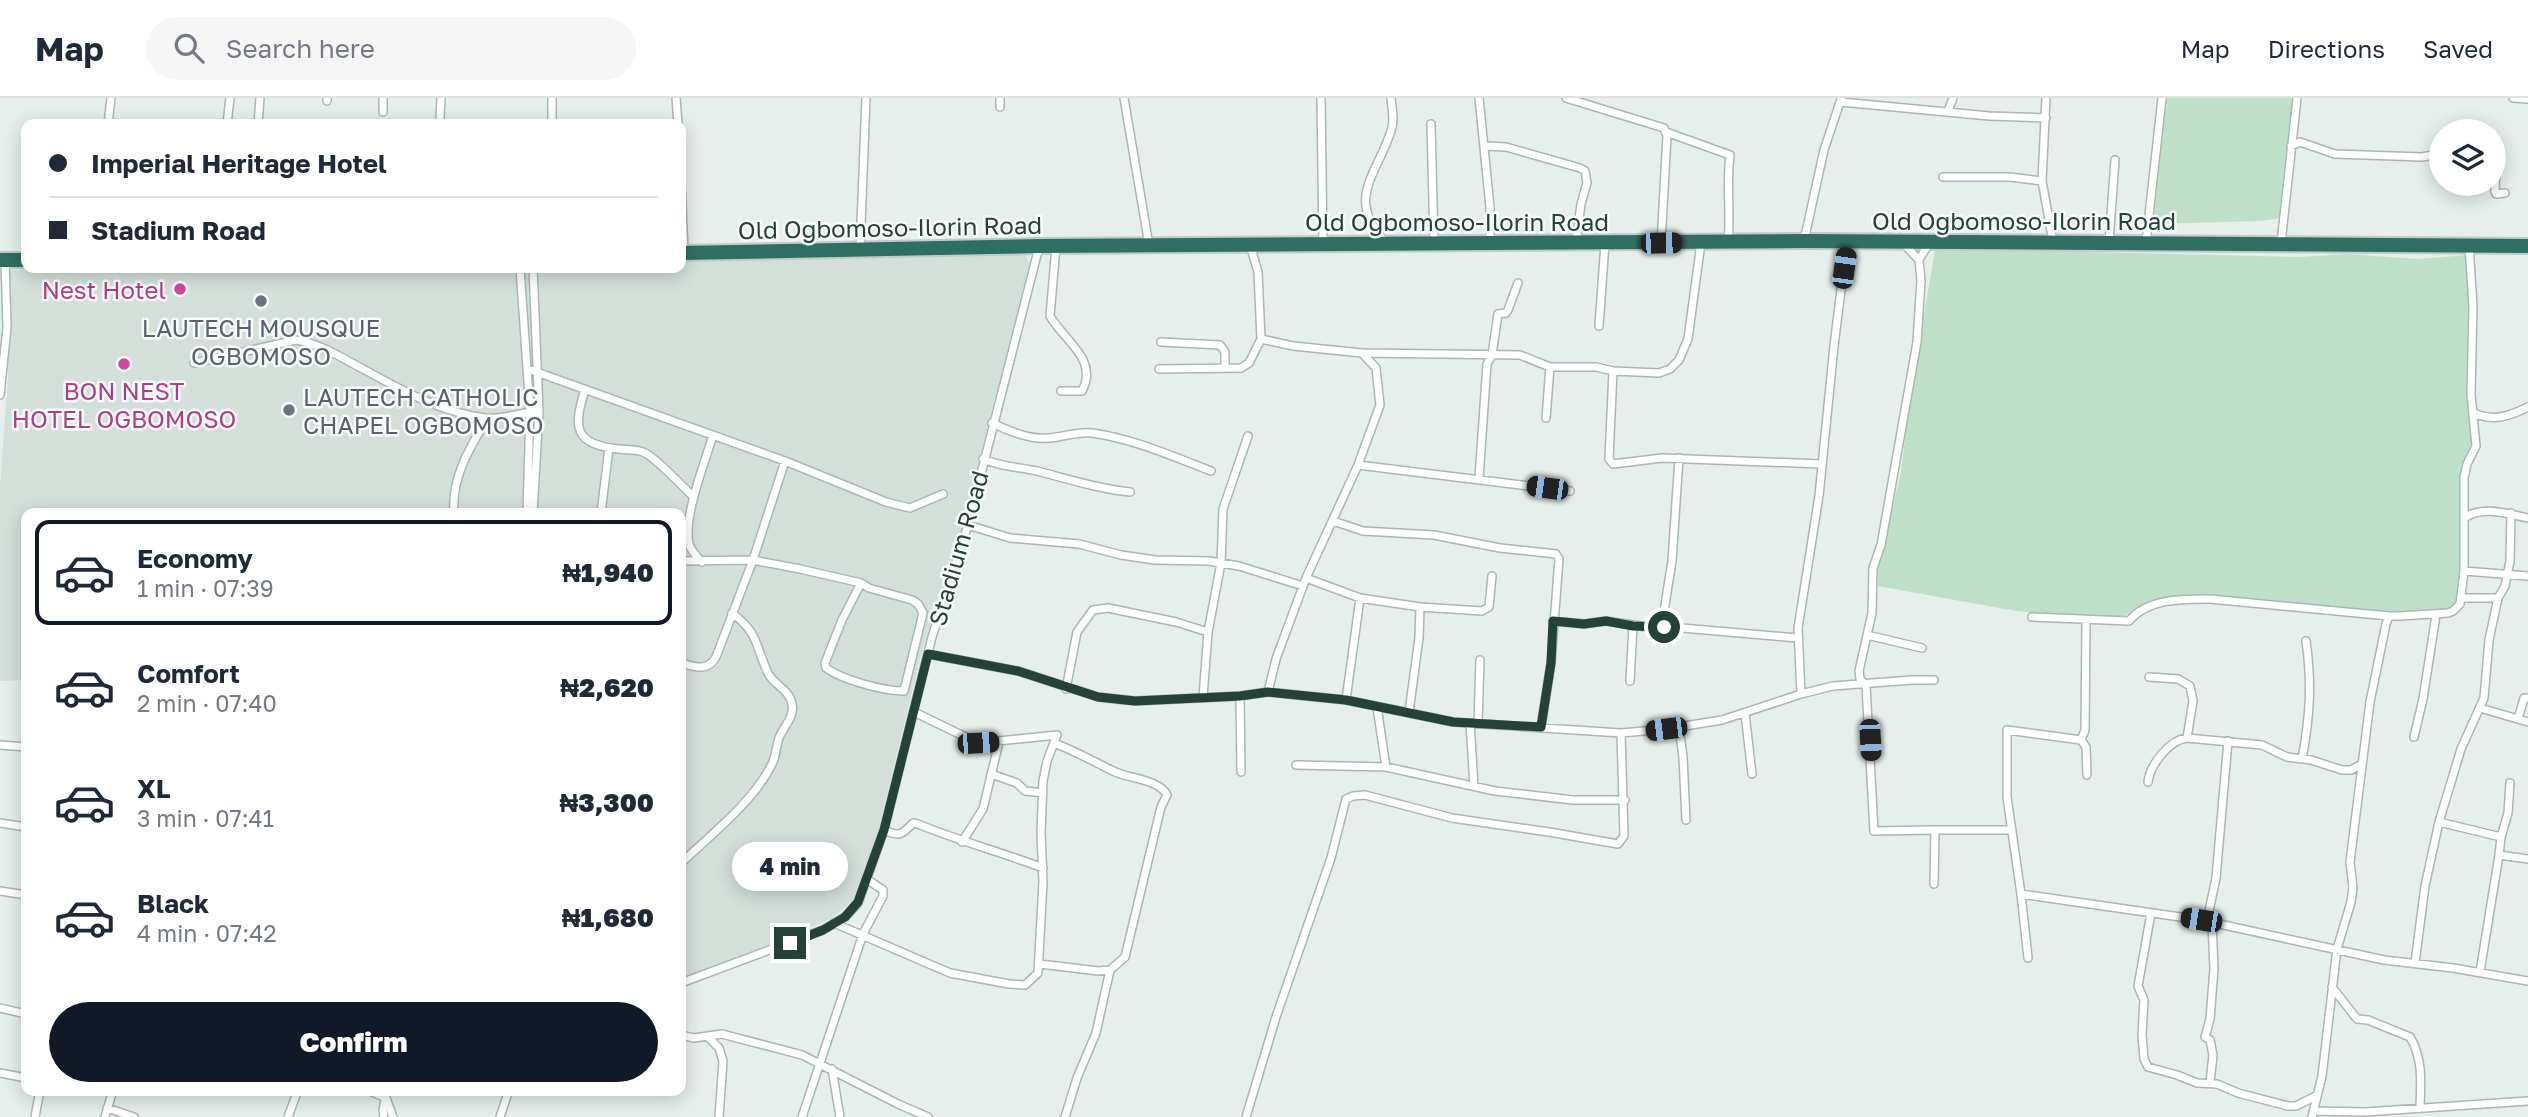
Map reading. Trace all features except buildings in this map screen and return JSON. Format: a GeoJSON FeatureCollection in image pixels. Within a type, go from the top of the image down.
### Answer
{"type":"FeatureCollection","features":[{"type":"Feature","properties":{"kind":"highway","name":"Old Ogbomoso-Ilorin Road"},"geometry":{"type":"LineString","coordinates":[[686,253],[1039,246],[1804,241],[2528,247]]}},
{"type":"Feature","properties":{"kind":"highway"},"geometry":{"type":"LineString","coordinates":[[3,260],[21,260]]}},
{"type":"Feature","properties":{"kind":"street"},"geometry":{"type":"LineString","coordinates":[[109,119],[111,98]]}},
{"type":"Feature","properties":{"kind":"street"},"geometry":{"type":"LineString","coordinates":[[228,119],[230,98]]}},
{"type":"Feature","properties":{"kind":"street"},"geometry":{"type":"LineString","coordinates":[[258,119],[260,98]]}},
{"type":"Feature","properties":{"kind":"street"},"geometry":{"type":"LineString","coordinates":[[383,98],[383,112]]}},
{"type":"Feature","properties":{"kind":"street"},"geometry":{"type":"LineString","coordinates":[[440,98],[440,117]]}},
{"type":"Feature","properties":{"kind":"street"},"geometry":{"type":"LineString","coordinates":[[552,98],[552,119]]}},
{"type":"Feature","properties":{"kind":"street"},"geometry":{"type":"LineString","coordinates":[[677,98],[678,119]]}},
{"type":"Feature","properties":{"kind":"street"},"geometry":{"type":"LineString","coordinates":[[860,250],[866,98]]}},
{"type":"Feature","properties":{"kind":"street"},"geometry":{"type":"LineString","coordinates":[[1000,98],[1000,107]]}},
{"type":"Feature","properties":{"kind":"street"},"geometry":{"type":"LineString","coordinates":[[1124,98],[1149,245]]}},
{"type":"Feature","properties":{"kind":"street"},"geometry":{"type":"LineString","coordinates":[[1321,98],[1323,244]]}},
{"type":"Feature","properties":{"kind":"street"},"geometry":{"type":"LineString","coordinates":[[1386,244],[1370,223],[1366,201],[1373,172],[1391,132],[1391,98]]}},
{"type":"Feature","properties":{"kind":"street"},"geometry":{"type":"LineString","coordinates":[[1479,98],[1490,206],[1490,243]]}},
{"type":"Feature","properties":{"kind":"street"},"geometry":{"type":"LineString","coordinates":[[1566,98],[1656,124],[1666,132],[1730,155],[1727,188],[1730,219],[1728,242]]}},
{"type":"Feature","properties":{"kind":"street"},"geometry":{"type":"LineString","coordinates":[[1898,107],[1900,98]]}},
{"type":"Feature","properties":{"kind":"street"},"geometry":{"type":"LineString","coordinates":[[1948,111],[1953,98]]}},
{"type":"Feature","properties":{"kind":"street"},"geometry":{"type":"LineString","coordinates":[[2046,98],[2042,181],[2053,242]]}},
{"type":"Feature","properties":{"kind":"street"},"geometry":{"type":"LineString","coordinates":[[2146,243],[2162,98]]}},
{"type":"Feature","properties":{"kind":"street"},"geometry":{"type":"LineString","coordinates":[[2281,243],[2297,98]]}},
{"type":"Feature","properties":{"kind":"street"},"geometry":{"type":"LineString","coordinates":[[2512,98],[2528,99]]}},
{"type":"Feature","properties":{"kind":"street"},"geometry":{"type":"LineString","coordinates":[[1804,241],[1824,150],[1841,100],[1989,116],[2046,118]]}},
{"type":"Feature","properties":{"kind":"street"},"geometry":{"type":"LineString","coordinates":[[1431,124],[1434,244]]}},
{"type":"Feature","properties":{"kind":"street"},"geometry":{"type":"LineString","coordinates":[[1661,243],[1666,187],[1666,132]]}},
{"type":"Feature","properties":{"kind":"street"},"geometry":{"type":"LineString","coordinates":[[2291,146],[2300,142],[2330,153],[2354,156],[2429,156]]}},
{"type":"Feature","properties":{"kind":"street"},"geometry":{"type":"LineString","coordinates":[[1485,146],[1506,147],[1580,167],[1585,171],[1587,183],[1581,204],[1576,243]]}},
{"type":"Feature","properties":{"kind":"street"},"geometry":{"type":"LineString","coordinates":[[2109,242],[2115,160]]}},
{"type":"Feature","properties":{"kind":"street"},"geometry":{"type":"LineString","coordinates":[[1943,177],[2009,177],[2042,181]]}},
{"type":"Feature","properties":{"kind":"street"},"geometry":{"type":"LineString","coordinates":[[1801,694],[1797,638],[1822,464],[1847,242]]}},
{"type":"Feature","properties":{"kind":"street"},"geometry":{"type":"LineString","coordinates":[[1902,242],[1919,260]]}},
{"type":"Feature","properties":{"kind":"street"},"geometry":{"type":"LineString","coordinates":[[1929,242],[1919,260],[1921,280],[1917,342],[1881,545],[1873,568],[1872,613],[1859,671],[1860,679],[1866,685],[1874,831],[2012,830]]}},
{"type":"Feature","properties":{"kind":"street"},"geometry":{"type":"LineString","coordinates":[[1599,326],[1605,243]]}},
{"type":"Feature","properties":{"kind":"street"},"geometry":{"type":"LineString","coordinates":[[1261,339],[1293,346],[1362,353],[1520,355],[1550,367],[1659,373],[1670,369],[1679,360],[1688,339],[1701,243]]}},
{"type":"Feature","properties":{"kind":"street"},"geometry":{"type":"LineString","coordinates":[[1159,369],[1246,366],[1261,339],[1258,266],[1250,244]]}},
{"type":"Feature","properties":{"kind":"street"},"geometry":{"type":"LineString","coordinates":[[2032,617],[2129,621],[2148,607],[2183,599],[2389,616],[2436,615],[2454,611],[2462,598],[2464,478],[2467,464],[2476,446],[2471,394],[2473,306],[2469,245]]}},
{"type":"Feature","properties":{"kind":"street","name":"Stadium Road"},"geometry":{"type":"LineString","coordinates":[[686,982],[790,943],[834,923],[845,917],[858,902],[884,830],[928,654],[968,525],[1039,246]]}},
{"type":"Feature","properties":{"kind":"street"},"geometry":{"type":"LineString","coordinates":[[1056,247],[1050,316],[1078,350],[1087,371],[1082,391],[1060,391]]}},
{"type":"Feature","properties":{"kind":"street"},"geometry":{"type":"LineString","coordinates":[[0,396],[7,327],[3,260]]}},
{"type":"Feature","properties":{"kind":"street"},"geometry":{"type":"LineString","coordinates":[[520,273],[530,411],[527,508]]}},
{"type":"Feature","properties":{"kind":"street"},"geometry":{"type":"LineString","coordinates":[[533,273],[539,411],[534,508]]}},
{"type":"Feature","properties":{"kind":"street"},"geometry":{"type":"LineString","coordinates":[[1479,478],[1487,364],[1492,355],[1498,314],[1508,310],[1518,283]]}},
{"type":"Feature","properties":{"kind":"street"},"geometry":{"type":"LineString","coordinates":[[194,363],[296,340],[311,342],[401,390],[436,404],[487,419],[539,411]]}},
{"type":"Feature","properties":{"kind":"street"},"geometry":{"type":"LineString","coordinates":[[1161,342],[1220,345],[1225,352],[1225,368]]}},
{"type":"Feature","properties":{"kind":"street"},"geometry":{"type":"LineString","coordinates":[[1268,692],[1276,659],[1305,582],[1358,465],[1380,405],[1376,368],[1362,353]]}},
{"type":"Feature","properties":{"kind":"street"},"geometry":{"type":"LineString","coordinates":[[1478,355],[1487,364]]}},
{"type":"Feature","properties":{"kind":"street"},"geometry":{"type":"LineString","coordinates":[[1546,418],[1550,367]]}},
{"type":"Feature","properties":{"kind":"street"},"geometry":{"type":"LineString","coordinates":[[528,369],[785,461],[886,502],[910,508],[943,494]]}},
{"type":"Feature","properties":{"kind":"street"},"geometry":{"type":"LineString","coordinates":[[1613,371],[1610,462],[1621,465],[1648,458],[1679,458],[1822,464]]}},
{"type":"Feature","properties":{"kind":"street"},"geometry":{"type":"LineString","coordinates":[[585,389],[577,416],[578,426],[587,440],[609,448],[643,452],[694,497]]}},
{"type":"Feature","properties":{"kind":"street"},"geometry":{"type":"LineString","coordinates":[[2474,413],[2485,418],[2500,417],[2528,407]]}},
{"type":"Feature","properties":{"kind":"street"},"geometry":{"type":"LineString","coordinates":[[454,508],[456,479],[487,419]]}},
{"type":"Feature","properties":{"kind":"street"},"geometry":{"type":"LineString","coordinates":[[992,423],[1014,433],[1048,439],[1085,433],[1096,434],[1148,446],[1211,471]]}},
{"type":"Feature","properties":{"kind":"street"},"geometry":{"type":"LineString","coordinates":[[703,562],[695,555],[690,544],[689,529],[694,497],[713,435]]}},
{"type":"Feature","properties":{"kind":"street"},"geometry":{"type":"LineString","coordinates":[[1203,697],[1208,632],[1221,563],[1223,509],[1248,436]]}},
{"type":"Feature","properties":{"kind":"street"},"geometry":{"type":"LineString","coordinates":[[602,508],[609,448]]}},
{"type":"Feature","properties":{"kind":"street"},"geometry":{"type":"LineString","coordinates":[[1659,626],[1663,620],[1672,561],[1679,458]]}},
{"type":"Feature","properties":{"kind":"street"},"geometry":{"type":"LineString","coordinates":[[983,459],[999,466],[1030,470],[1130,492]]}},
{"type":"Feature","properties":{"kind":"street"},"geometry":{"type":"LineString","coordinates":[[686,664],[702,668],[713,663],[753,560],[785,461]]}},
{"type":"Feature","properties":{"kind":"street"},"geometry":{"type":"LineString","coordinates":[[1358,465],[1570,491]]}},
{"type":"Feature","properties":{"kind":"street"},"geometry":{"type":"LineString","coordinates":[[2464,518],[2470,513],[2511,513],[2528,518]]}},
{"type":"Feature","properties":{"kind":"street"},"geometry":{"type":"LineString","coordinates":[[2415,963],[2425,886],[2439,822],[2461,749],[2480,708],[2486,687],[2489,640],[2510,561],[2511,513]]}},
{"type":"Feature","properties":{"kind":"street"},"geometry":{"type":"LineString","coordinates":[[1333,521],[1363,531],[1434,535],[1500,548],[1556,554],[1559,559],[1551,663],[1541,727]]}},
{"type":"Feature","properties":{"kind":"street"},"geometry":{"type":"LineString","coordinates":[[968,525],[1010,538],[1079,544],[1121,555],[1239,566],[1360,598],[1420,607],[1482,611],[1487,609],[1491,601],[1492,576]]}},
{"type":"Feature","properties":{"kind":"street"},"geometry":{"type":"LineString","coordinates":[[686,561],[753,560],[861,583],[912,600],[923,613],[904,691],[870,685],[832,673],[826,668],[825,663],[842,620],[861,583]]}},
{"type":"Feature","properties":{"kind":"street"},"geometry":{"type":"LineString","coordinates":[[2464,571],[2528,576]]}},
{"type":"Feature","properties":{"kind":"street"},"geometry":{"type":"LineString","coordinates":[[1346,700],[1360,598]]}},
{"type":"Feature","properties":{"kind":"street"},"geometry":{"type":"LineString","coordinates":[[2462,598],[2498,598]]}},
{"type":"Feature","properties":{"kind":"street"},"geometry":{"type":"LineString","coordinates":[[1409,712],[1420,607]]}},
{"type":"Feature","properties":{"kind":"street"},"geometry":{"type":"LineString","coordinates":[[1066,689],[1077,632],[1093,610],[1108,608],[1176,622],[1208,632]]}},
{"type":"Feature","properties":{"kind":"street"},"geometry":{"type":"LineString","coordinates":[[686,858],[729,818],[771,768],[779,737],[793,713],[787,692],[768,676],[753,632],[732,613]]}},
{"type":"Feature","properties":{"kind":"street"},"geometry":{"type":"LineString","coordinates":[[2414,737],[2423,699],[2436,615]]}},
{"type":"Feature","properties":{"kind":"street"},"geometry":{"type":"LineString","coordinates":[[2389,616],[2370,702],[2350,862],[2353,888],[2351,902],[2337,948],[2322,1076],[2312,1114],[2528,1101]]}},
{"type":"Feature","properties":{"kind":"street"},"geometry":{"type":"LineString","coordinates":[[2081,740],[2085,730],[2086,620]]}},
{"type":"Feature","properties":{"kind":"street"},"geometry":{"type":"LineString","coordinates":[[1553,621],[1584,624],[1606,621],[1633,626],[1797,638]]}},
{"type":"Feature","properties":{"kind":"street"},"geometry":{"type":"LineString","coordinates":[[1630,681],[1633,626]]}},
{"type":"Feature","properties":{"kind":"street"},"geometry":{"type":"LineString","coordinates":[[1867,635],[1922,648]]}},
{"type":"Feature","properties":{"kind":"street"},"geometry":{"type":"LineString","coordinates":[[2302,759],[2310,710],[2310,667],[2306,640]]}},
{"type":"Feature","properties":{"kind":"street"},"geometry":{"type":"LineString","coordinates":[[928,654],[1018,671],[1066,689],[1098,697],[1135,701],[1240,696],[1268,692],[1346,700],[1474,723],[1621,733],[1679,727],[1745,713],[1833,686],[1934,680]]}},
{"type":"Feature","properties":{"kind":"street"},"geometry":{"type":"LineString","coordinates":[[1474,786],[1474,723],[1480,660]]}},
{"type":"Feature","properties":{"kind":"street"},"geometry":{"type":"LineString","coordinates":[[2149,677],[2178,679],[2190,686],[2193,701],[2187,738]]}},
{"type":"Feature","properties":{"kind":"street"},"geometry":{"type":"LineString","coordinates":[[1240,696],[1241,772]]}},
{"type":"Feature","properties":{"kind":"street"},"geometry":{"type":"LineString","coordinates":[[2518,719],[2521,704],[2528,698]]}},
{"type":"Feature","properties":{"kind":"street"},"geometry":{"type":"LineString","coordinates":[[1377,707],[1387,767]]}},
{"type":"Feature","properties":{"kind":"street"},"geometry":{"type":"LineString","coordinates":[[2480,708],[2528,722]]}},
{"type":"Feature","properties":{"kind":"street"},"geometry":{"type":"LineString","coordinates":[[834,923],[950,973],[1009,984],[1029,983],[1038,973],[1043,793],[1045,771],[1057,735],[1021,737],[999,742],[974,742],[915,712]]}},
{"type":"Feature","properties":{"kind":"street"},"geometry":{"type":"LineString","coordinates":[[1745,713],[1752,774]]}},
{"type":"Feature","properties":{"kind":"street"},"geometry":{"type":"LineString","coordinates":[[1679,727],[1684,757],[1686,820]]}},
{"type":"Feature","properties":{"kind":"street"},"geometry":{"type":"LineString","coordinates":[[2028,958],[2007,797],[2007,730],[2081,740],[2086,747],[2087,775]]}},
{"type":"Feature","properties":{"kind":"street"},"geometry":{"type":"LineString","coordinates":[[1246,1117],[1276,1017],[1331,858],[1346,799],[1365,795],[1452,818],[1618,845],[1624,836],[1625,800],[1621,733]]}},
{"type":"Feature","properties":{"kind":"street"},"geometry":{"type":"LineString","coordinates":[[2148,782],[2150,769],[2156,761],[2176,741],[2187,738],[2262,745],[2287,757],[2342,770],[2356,768],[2362,764]]}},
{"type":"Feature","properties":{"kind":"street"},"geometry":{"type":"LineString","coordinates":[[2210,1083],[2213,1055],[2210,1040],[2205,1037],[2210,1019],[2214,969],[2209,911],[2216,878],[2228,741]]}},
{"type":"Feature","properties":{"kind":"street"},"geometry":{"type":"LineString","coordinates":[[962,842],[983,809],[999,742]]}},
{"type":"Feature","properties":{"kind":"street"},"geometry":{"type":"LineString","coordinates":[[1054,743],[1094,759],[1121,774],[1161,788],[1167,793],[1161,807],[1129,945],[1125,957],[1111,970],[1096,1033],[1077,1078],[1065,1117]]}},
{"type":"Feature","properties":{"kind":"street"},"geometry":{"type":"LineString","coordinates":[[0,745],[21,747]]}},
{"type":"Feature","properties":{"kind":"street"},"geometry":{"type":"LineString","coordinates":[[1296,765],[1387,767],[1474,786],[1573,800],[1625,800]]}},
{"type":"Feature","properties":{"kind":"street"},"geometry":{"type":"LineString","coordinates":[[991,774],[1017,783],[1025,791],[1043,793]]}},
{"type":"Feature","properties":{"kind":"street"},"geometry":{"type":"LineString","coordinates":[[2480,972],[2501,836],[2508,813],[2510,782]]}},
{"type":"Feature","properties":{"kind":"street"},"geometry":{"type":"LineString","coordinates":[[2439,822],[2501,836]]}},
{"type":"Feature","properties":{"kind":"street"},"geometry":{"type":"LineString","coordinates":[[0,823],[21,826]]}},
{"type":"Feature","properties":{"kind":"street"},"geometry":{"type":"LineString","coordinates":[[884,830],[897,836],[902,835],[913,823],[1043,868]]}},
{"type":"Feature","properties":{"kind":"street"},"geometry":{"type":"LineString","coordinates":[[1934,884],[1935,830]]}},
{"type":"Feature","properties":{"kind":"street"},"geometry":{"type":"LineString","coordinates":[[2499,855],[2528,859]]}},
{"type":"Feature","properties":{"kind":"street"},"geometry":{"type":"LineString","coordinates":[[802,1117],[863,934],[883,894],[883,890],[868,880]]}},
{"type":"Feature","properties":{"kind":"street"},"geometry":{"type":"LineString","coordinates":[[0,891],[21,894]]}},
{"type":"Feature","properties":{"kind":"street"},"geometry":{"type":"LineString","coordinates":[[2021,894],[2212,923],[2384,960],[2528,981]]}},
{"type":"Feature","properties":{"kind":"street"},"geometry":{"type":"LineString","coordinates":[[2151,913],[2137,986],[2144,1004],[2141,1035],[2148,1067],[2177,1074],[2197,1083],[2210,1083],[2288,1106],[2306,1103],[2316,1096]]}},
{"type":"Feature","properties":{"kind":"street"},"geometry":{"type":"LineString","coordinates":[[1040,964],[1111,970]]}},
{"type":"Feature","properties":{"kind":"street"},"geometry":{"type":"LineString","coordinates":[[2332,987],[2357,1019],[2368,1020],[2410,1037],[2420,1067],[2420,1107]]}},
{"type":"Feature","properties":{"kind":"street"},"geometry":{"type":"LineString","coordinates":[[0,1008],[21,1013]]}},
{"type":"Feature","properties":{"kind":"street"},"geometry":{"type":"LineString","coordinates":[[686,1035],[708,1037],[722,1034],[782,1048],[820,1063],[928,1117]]}},
{"type":"Feature","properties":{"kind":"street"},"geometry":{"type":"LineString","coordinates":[[708,1037],[719,1048],[723,1061],[719,1117]]}},
{"type":"Feature","properties":{"kind":"street"},"geometry":{"type":"LineString","coordinates":[[832,1069],[840,1117]]}},
{"type":"Feature","properties":{"kind":"street"},"geometry":{"type":"LineString","coordinates":[[0,1073],[21,1077]]}},
{"type":"Feature","properties":{"kind":"street"},"geometry":{"type":"LineString","coordinates":[[35,1117],[39,1096]]}},
{"type":"Feature","properties":{"kind":"street"},"geometry":{"type":"LineString","coordinates":[[111,1096],[106,1113],[134,1117]]}},
{"type":"Feature","properties":{"kind":"street"},"geometry":{"type":"LineString","coordinates":[[288,1117],[296,1096]]}},
{"type":"Feature","properties":{"kind":"street"},"geometry":{"type":"LineString","coordinates":[[384,1117],[386,1096]]}},
{"type":"Feature","properties":{"kind":"street"},"geometry":{"type":"LineString","coordinates":[[388,1096],[393,1117]]}},
{"type":"Feature","properties":{"kind":"street"},"geometry":{"type":"LineString","coordinates":[[500,1117],[507,1096]]}},
{"type":"Feature","properties":{"kind":"shaded area"},"geometry":{"type":"Polygon","coordinates":[[[1024,254],[1030,263],[957,547],[923,647],[866,880],[853,901],[832,918],[709,971],[686,978],[686,508],[21,508],[21,680],[0,681],[0,486],[8,380],[10,270],[21,270],[21,273],[686,273],[686,259],[1024,254]]]}},
{"type":"Feature","properties":{"kind":"green space"},"geometry":{"type":"Polygon","coordinates":[[[2166,98],[2294,98],[2283,178],[2281,218],[2154,224],[2163,106],[2166,98]]]}},
{"type":"Feature","properties":{"kind":"green space"},"geometry":{"type":"Polygon","coordinates":[[[2005,250],[2301,257],[2346,254],[2418,259],[2467,255],[2471,442],[2462,475],[2462,568],[2458,599],[2451,607],[2438,612],[2401,612],[2195,595],[2143,604],[2119,619],[2016,611],[1878,586],[1877,572],[1901,472],[1912,381],[1935,251],[2005,250]]]}},
{"type":"Feature","properties":{"kind":"place","name":"Nest Hotel"},"geometry":{"type":"Point","coordinates":[180,289]}},
{"type":"Feature","properties":{"kind":"place","name":"LAUTECH MOUSQUE OGBOMOSO"},"geometry":{"type":"Point","coordinates":[261,301]}},
{"type":"Feature","properties":{"kind":"place","name":"BON NEST HOTEL OGBOMOSO"},"geometry":{"type":"Point","coordinates":[124,364]}},
{"type":"Feature","properties":{"kind":"place","name":"LAUTECH CATHOLIC CHAPEL OGBOMOSO"},"geometry":{"type":"Point","coordinates":[289,410]}},
{"type":"Feature","properties":{"kind":"route"},"geometry":{"type":"LineString","coordinates":[[790,943],[823,930],[845,917],[858,902],[884,830],[928,654],[1018,671],[1066,689],[1098,697],[1135,701],[1240,696],[1268,692],[1346,700],[1453,722],[1541,727],[1551,663],[1553,621],[1584,624],[1606,621],[1633,626],[1664,627]]}}]}
